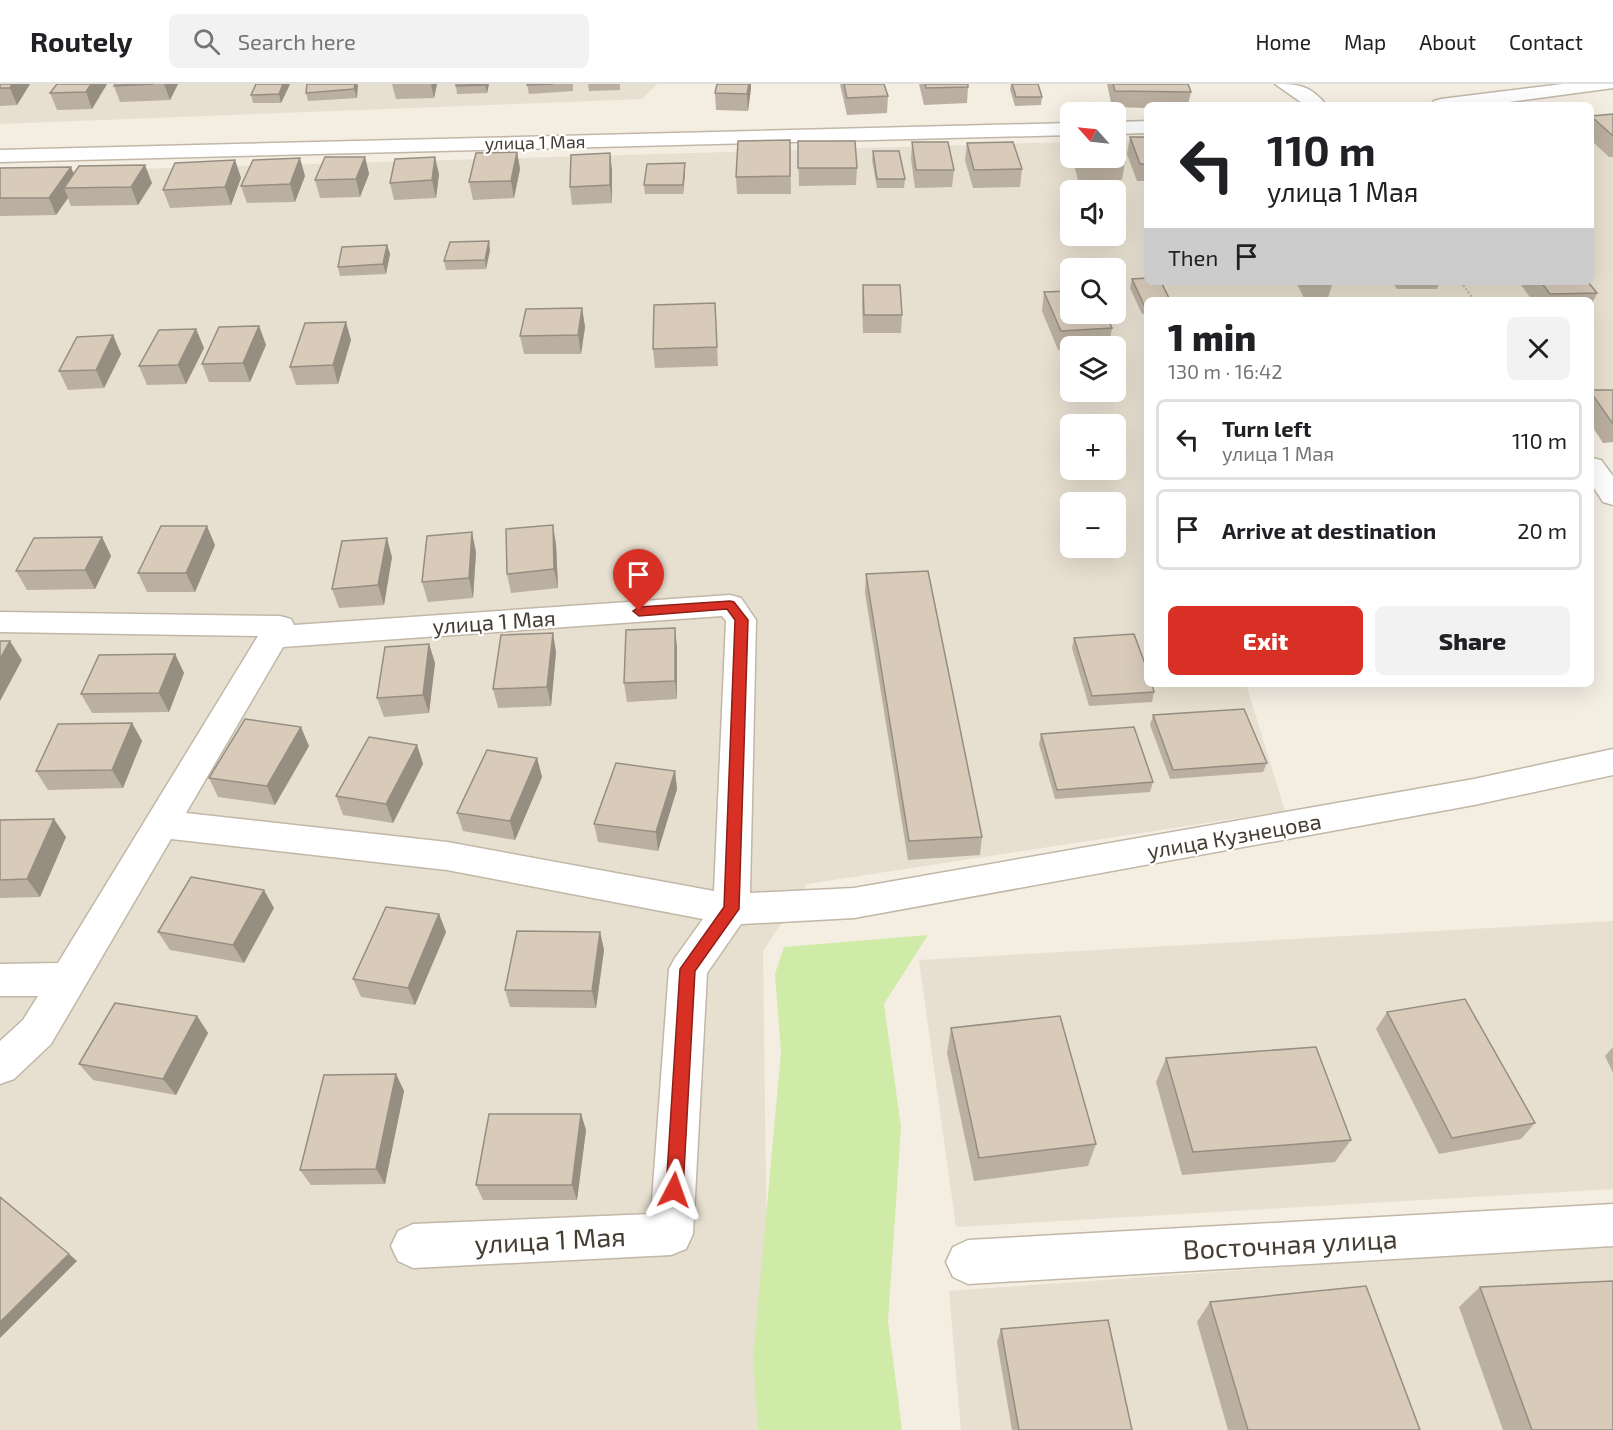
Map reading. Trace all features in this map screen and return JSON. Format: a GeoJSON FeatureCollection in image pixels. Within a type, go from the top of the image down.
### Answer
{"type":"FeatureCollection","features":[{"type":"Feature","properties":{"kind":"street"},"geometry":{"type":"LineString","coordinates":[[1284,84],[1301,92],[1313,102]]}},
{"type":"Feature","properties":{"kind":"street"},"geometry":{"type":"LineString","coordinates":[[1466,102],[1607,84]]}},
{"type":"Feature","properties":{"kind":"street"},"geometry":{"type":"LineString","coordinates":[[1126,128],[1144,127]]}},
{"type":"Feature","properties":{"kind":"street","name":"улица 1 Мая"},"geometry":{"type":"LineString","coordinates":[[0,156],[1060,129]]}},
{"type":"Feature","properties":{"kind":"street"},"geometry":{"type":"LineString","coordinates":[[1594,469],[1613,496]]}},
{"type":"Feature","properties":{"kind":"street","name":"улица 1 Мая"},"geometry":{"type":"LineString","coordinates":[[273,637],[730,605],[741,620],[731,909],[688,969],[672,1234],[413,1246]]}},
{"type":"Feature","properties":{"kind":"street"},"geometry":{"type":"LineString","coordinates":[[0,622],[280,626],[37,1032],[0,1066]]}},
{"type":"Feature","properties":{"kind":"street","name":"улица Кузнецова"},"geometry":{"type":"LineString","coordinates":[[731,909],[854,903],[1474,792],[1613,762]]}},
{"type":"Feature","properties":{"kind":"street"},"geometry":{"type":"LineString","coordinates":[[161,824],[447,856],[731,909]]}},
{"type":"Feature","properties":{"kind":"street"},"geometry":{"type":"LineString","coordinates":[[0,980],[68,979]]}},
{"type":"Feature","properties":{"kind":"street","name":"Восточная улица"},"geometry":{"type":"LineString","coordinates":[[968,1262],[1613,1225]]}},
{"type":"Feature","properties":{"kind":"shaded area"},"geometry":{"type":"Polygon","coordinates":[[[0,84],[657,84],[642,99],[0,124],[0,84]]]}},
{"type":"Feature","properties":{"kind":"shaded area"},"geometry":{"type":"Polygon","coordinates":[[[1594,127],[1613,127],[1613,423],[1594,423],[1594,297],[1144,297],[1144,687],[1247,687],[1285,811],[807,884],[763,951],[769,1430],[0,1430],[0,173],[1060,142],[1060,168],[1126,168],[1126,141],[1144,140],[1144,285],[1594,285],[1594,127]]]}},
{"type":"Feature","properties":{"kind":"shaded area"},"geometry":{"type":"Polygon","coordinates":[[[1613,921],[1613,1189],[956,1227],[919,960],[1613,921]]]}},
{"type":"Feature","properties":{"kind":"shaded area"},"geometry":{"type":"Polygon","coordinates":[[[1613,1244],[1613,1430],[961,1430],[949,1291],[1613,1244]]]}},
{"type":"Feature","properties":{"kind":"green space"},"geometry":{"type":"Polygon","coordinates":[[[928,935],[884,1004],[901,1127],[888,1321],[902,1430],[758,1430],[753,1359],[781,1052],[775,974],[784,947],[928,935]]]}},
{"type":"Feature","properties":{"kind":"building"},"geometry":{"type":"Polygon","coordinates":[[[0,84],[12,84],[10,88],[0,88],[0,84]]]}},
{"type":"Feature","properties":{"kind":"building"},"geometry":{"type":"Polygon","coordinates":[[[57,84],[91,84],[86,92],[50,93],[57,84]]]}},
{"type":"Feature","properties":{"kind":"building"},"geometry":{"type":"Polygon","coordinates":[[[115,84],[154,84],[114,86],[115,84]]]}},
{"type":"Feature","properties":{"kind":"building"},"geometry":{"type":"Polygon","coordinates":[[[256,84],[283,84],[279,94],[251,95],[256,84]]]}},
{"type":"Feature","properties":{"kind":"building"},"geometry":{"type":"Polygon","coordinates":[[[307,84],[355,84],[354,89],[306,93],[307,84]]]}},
{"type":"Feature","properties":{"kind":"building"},"geometry":{"type":"Polygon","coordinates":[[[456,84],[485,84],[485,85],[456,86],[456,84]]]}},
{"type":"Feature","properties":{"kind":"building"},"geometry":{"type":"Polygon","coordinates":[[[717,84],[749,84],[747,94],[715,93],[717,84]]]}},
{"type":"Feature","properties":{"kind":"building"},"geometry":{"type":"Polygon","coordinates":[[[844,84],[884,84],[888,96],[847,98],[844,84]]]}},
{"type":"Feature","properties":{"kind":"building"},"geometry":{"type":"Polygon","coordinates":[[[925,84],[968,84],[968,87],[926,88],[925,84]]]}},
{"type":"Feature","properties":{"kind":"building"},"geometry":{"type":"Polygon","coordinates":[[[1012,84],[1038,84],[1042,97],[1016,97],[1012,84]]]}},
{"type":"Feature","properties":{"kind":"building"},"geometry":{"type":"Polygon","coordinates":[[[1113,84],[1188,84],[1191,92],[1115,91],[1113,84]]]}},
{"type":"Feature","properties":{"kind":"building"},"geometry":{"type":"Polygon","coordinates":[[[1613,114],[1613,136],[1594,119],[1594,116],[1613,114]]]}},
{"type":"Feature","properties":{"kind":"building"},"geometry":{"type":"Polygon","coordinates":[[[1130,137],[1144,137],[1144,164],[1140,164],[1130,137]]]}},
{"type":"Feature","properties":{"kind":"building"},"geometry":{"type":"Polygon","coordinates":[[[790,140],[790,176],[736,177],[738,141],[790,140]]]}},
{"type":"Feature","properties":{"kind":"building"},"geometry":{"type":"Polygon","coordinates":[[[798,141],[855,141],[857,168],[798,168],[798,141]]]}},
{"type":"Feature","properties":{"kind":"building"},"geometry":{"type":"Polygon","coordinates":[[[912,142],[948,142],[954,170],[916,170],[912,142]]]}},
{"type":"Feature","properties":{"kind":"building"},"geometry":{"type":"Polygon","coordinates":[[[1013,142],[1022,169],[974,170],[967,143],[1013,142]]]}},
{"type":"Feature","properties":{"kind":"building"},"geometry":{"type":"Polygon","coordinates":[[[873,151],[899,151],[905,179],[877,179],[873,151]]]}},
{"type":"Feature","properties":{"kind":"building"},"geometry":{"type":"Polygon","coordinates":[[[517,152],[511,181],[469,182],[476,153],[517,152]]]}},
{"type":"Feature","properties":{"kind":"building"},"geometry":{"type":"Polygon","coordinates":[[[610,153],[610,185],[570,187],[571,155],[610,153]]]}},
{"type":"Feature","properties":{"kind":"building"},"geometry":{"type":"Polygon","coordinates":[[[325,157],[365,157],[356,179],[315,180],[325,157]]]}},
{"type":"Feature","properties":{"kind":"building"},"geometry":{"type":"Polygon","coordinates":[[[435,157],[432,180],[390,183],[395,159],[435,157]]]}},
{"type":"Feature","properties":{"kind":"building"},"geometry":{"type":"Polygon","coordinates":[[[300,158],[290,184],[241,186],[253,160],[300,158]]]}},
{"type":"Feature","properties":{"kind":"building"},"geometry":{"type":"Polygon","coordinates":[[[235,160],[225,187],[163,190],[175,163],[235,160]]]}},
{"type":"Feature","properties":{"kind":"building"},"geometry":{"type":"Polygon","coordinates":[[[685,163],[683,185],[644,185],[647,164],[685,163]]]}},
{"type":"Feature","properties":{"kind":"building"},"geometry":{"type":"Polygon","coordinates":[[[145,165],[131,187],[64,188],[79,166],[145,165]]]}},
{"type":"Feature","properties":{"kind":"building"},"geometry":{"type":"Polygon","coordinates":[[[71,167],[49,198],[0,198],[0,168],[71,167]]]}},
{"type":"Feature","properties":{"kind":"building"},"geometry":{"type":"Polygon","coordinates":[[[489,241],[485,260],[444,261],[450,242],[489,241]]]}},
{"type":"Feature","properties":{"kind":"building"},"geometry":{"type":"Polygon","coordinates":[[[387,245],[383,264],[338,267],[342,247],[387,245]]]}},
{"type":"Feature","properties":{"kind":"building"},"geometry":{"type":"Polygon","coordinates":[[[1144,278],[1144,285],[1162,285],[1168,297],[1144,297],[1144,305],[1132,279],[1144,278]]]}},
{"type":"Feature","properties":{"kind":"building"},"geometry":{"type":"Polygon","coordinates":[[[863,285],[900,285],[902,315],[864,315],[863,285]]]}},
{"type":"Feature","properties":{"kind":"building"},"geometry":{"type":"Polygon","coordinates":[[[1543,285],[1590,285],[1597,293],[1550,294],[1543,285]]]}},
{"type":"Feature","properties":{"kind":"building"},"geometry":{"type":"Polygon","coordinates":[[[1060,291],[1060,324],[1110,324],[1112,328],[1061,331],[1044,292],[1060,291]]]}},
{"type":"Feature","properties":{"kind":"building"},"geometry":{"type":"Polygon","coordinates":[[[715,303],[717,347],[653,349],[654,305],[715,303]]]}},
{"type":"Feature","properties":{"kind":"building"},"geometry":{"type":"Polygon","coordinates":[[[582,308],[578,335],[520,336],[526,309],[582,308]]]}},
{"type":"Feature","properties":{"kind":"building"},"geometry":{"type":"Polygon","coordinates":[[[346,322],[333,365],[290,367],[305,323],[346,322]]]}},
{"type":"Feature","properties":{"kind":"building"},"geometry":{"type":"Polygon","coordinates":[[[259,326],[243,363],[202,364],[219,327],[259,326]]]}},
{"type":"Feature","properties":{"kind":"building"},"geometry":{"type":"Polygon","coordinates":[[[196,329],[178,365],[139,366],[159,330],[196,329]]]}},
{"type":"Feature","properties":{"kind":"building"},"geometry":{"type":"Polygon","coordinates":[[[113,335],[96,370],[59,371],[77,337],[113,335]]]}},
{"type":"Feature","properties":{"kind":"building"},"geometry":{"type":"Polygon","coordinates":[[[1594,390],[1613,390],[1613,424],[1594,397],[1594,390]]]}},
{"type":"Feature","properties":{"kind":"building"},"geometry":{"type":"Polygon","coordinates":[[[553,525],[554,569],[507,574],[506,529],[553,525]]]}},
{"type":"Feature","properties":{"kind":"building"},"geometry":{"type":"Polygon","coordinates":[[[161,526],[207,526],[186,573],[138,573],[161,526]]]}},
{"type":"Feature","properties":{"kind":"building"},"geometry":{"type":"Polygon","coordinates":[[[472,532],[469,578],[422,582],[427,536],[472,532]]]}},
{"type":"Feature","properties":{"kind":"building"},"geometry":{"type":"Polygon","coordinates":[[[102,537],[85,570],[16,571],[34,538],[102,537]]]}},
{"type":"Feature","properties":{"kind":"building"},"geometry":{"type":"Polygon","coordinates":[[[387,538],[378,585],[332,589],[342,541],[387,538]]]}},
{"type":"Feature","properties":{"kind":"building"},"geometry":{"type":"Polygon","coordinates":[[[928,571],[982,837],[909,841],[866,574],[928,571]]]}},
{"type":"Feature","properties":{"kind":"building"},"geometry":{"type":"Polygon","coordinates":[[[675,628],[675,681],[624,683],[626,630],[675,628]]]}},
{"type":"Feature","properties":{"kind":"building"},"geometry":{"type":"Polygon","coordinates":[[[553,633],[547,687],[493,689],[501,635],[553,633]]]}},
{"type":"Feature","properties":{"kind":"building"},"geometry":{"type":"Polygon","coordinates":[[[1134,634],[1144,661],[1144,687],[1153,687],[1154,692],[1092,696],[1074,638],[1134,634]]]}},
{"type":"Feature","properties":{"kind":"building"},"geometry":{"type":"Polygon","coordinates":[[[0,641],[10,641],[0,659],[0,641]]]}},
{"type":"Feature","properties":{"kind":"building"},"geometry":{"type":"Polygon","coordinates":[[[429,644],[423,695],[377,698],[385,647],[429,644]]]}},
{"type":"Feature","properties":{"kind":"building"},"geometry":{"type":"Polygon","coordinates":[[[175,654],[159,693],[81,694],[99,655],[175,654]]]}},
{"type":"Feature","properties":{"kind":"building"},"geometry":{"type":"Polygon","coordinates":[[[1244,709],[1267,763],[1173,770],[1153,715],[1244,709]]]}},
{"type":"Feature","properties":{"kind":"building"},"geometry":{"type":"Polygon","coordinates":[[[245,719],[301,727],[267,786],[209,778],[245,719]]]}},
{"type":"Feature","properties":{"kind":"building"},"geometry":{"type":"Polygon","coordinates":[[[132,723],[112,770],[36,771],[58,724],[132,723]]]}},
{"type":"Feature","properties":{"kind":"building"},"geometry":{"type":"Polygon","coordinates":[[[1134,727],[1153,782],[1057,790],[1041,734],[1134,727]]]}},
{"type":"Feature","properties":{"kind":"building"},"geometry":{"type":"Polygon","coordinates":[[[369,737],[417,745],[386,804],[336,796],[369,737]]]}},
{"type":"Feature","properties":{"kind":"building"},"geometry":{"type":"Polygon","coordinates":[[[487,750],[537,758],[510,821],[457,813],[487,750]]]}},
{"type":"Feature","properties":{"kind":"building"},"geometry":{"type":"Polygon","coordinates":[[[616,763],[675,771],[656,832],[594,824],[616,763]]]}},
{"type":"Feature","properties":{"kind":"building"},"geometry":{"type":"Polygon","coordinates":[[[54,819],[27,879],[0,880],[0,820],[54,819]]]}},
{"type":"Feature","properties":{"kind":"building"},"geometry":{"type":"Polygon","coordinates":[[[191,877],[264,890],[233,945],[158,932],[191,877]]]}},
{"type":"Feature","properties":{"kind":"building"},"geometry":{"type":"Polygon","coordinates":[[[386,907],[439,914],[408,988],[353,979],[386,907]]]}},
{"type":"Feature","properties":{"kind":"building"},"geometry":{"type":"Polygon","coordinates":[[[517,931],[600,932],[592,991],[505,990],[517,931]]]}},
{"type":"Feature","properties":{"kind":"building"},"geometry":{"type":"Polygon","coordinates":[[[1465,999],[1535,1123],[1452,1138],[1387,1012],[1465,999]]]}},
{"type":"Feature","properties":{"kind":"building"},"geometry":{"type":"Polygon","coordinates":[[[115,1003],[197,1016],[163,1079],[79,1064],[115,1003]]]}},
{"type":"Feature","properties":{"kind":"building"},"geometry":{"type":"Polygon","coordinates":[[[1060,1016],[1096,1144],[979,1158],[951,1028],[1060,1016]]]}},
{"type":"Feature","properties":{"kind":"building"},"geometry":{"type":"Polygon","coordinates":[[[1316,1047],[1351,1140],[1193,1152],[1166,1058],[1316,1047]]]}},
{"type":"Feature","properties":{"kind":"building"},"geometry":{"type":"Polygon","coordinates":[[[396,1074],[376,1169],[300,1170],[324,1075],[396,1074]]]}},
{"type":"Feature","properties":{"kind":"building"},"geometry":{"type":"Polygon","coordinates":[[[489,1114],[581,1114],[572,1185],[476,1185],[489,1114]]]}},
{"type":"Feature","properties":{"kind":"building"},"geometry":{"type":"Polygon","coordinates":[[[0,1197],[69,1254],[0,1322],[0,1197]]]}},
{"type":"Feature","properties":{"kind":"building"},"geometry":{"type":"Polygon","coordinates":[[[1613,1281],[1613,1430],[1532,1430],[1480,1287],[1613,1281]]]}},
{"type":"Feature","properties":{"kind":"building"},"geometry":{"type":"Polygon","coordinates":[[[1366,1286],[1420,1430],[1248,1430],[1210,1302],[1366,1286]]]}},
{"type":"Feature","properties":{"kind":"building"},"geometry":{"type":"Polygon","coordinates":[[[1108,1320],[1132,1430],[1019,1430],[1001,1329],[1108,1320]]]}},
{"type":"Feature","properties":{"kind":"route"},"geometry":{"type":"LineString","coordinates":[[639,611],[730,605],[741,620],[731,909],[688,969],[674,1190]]}}]}
